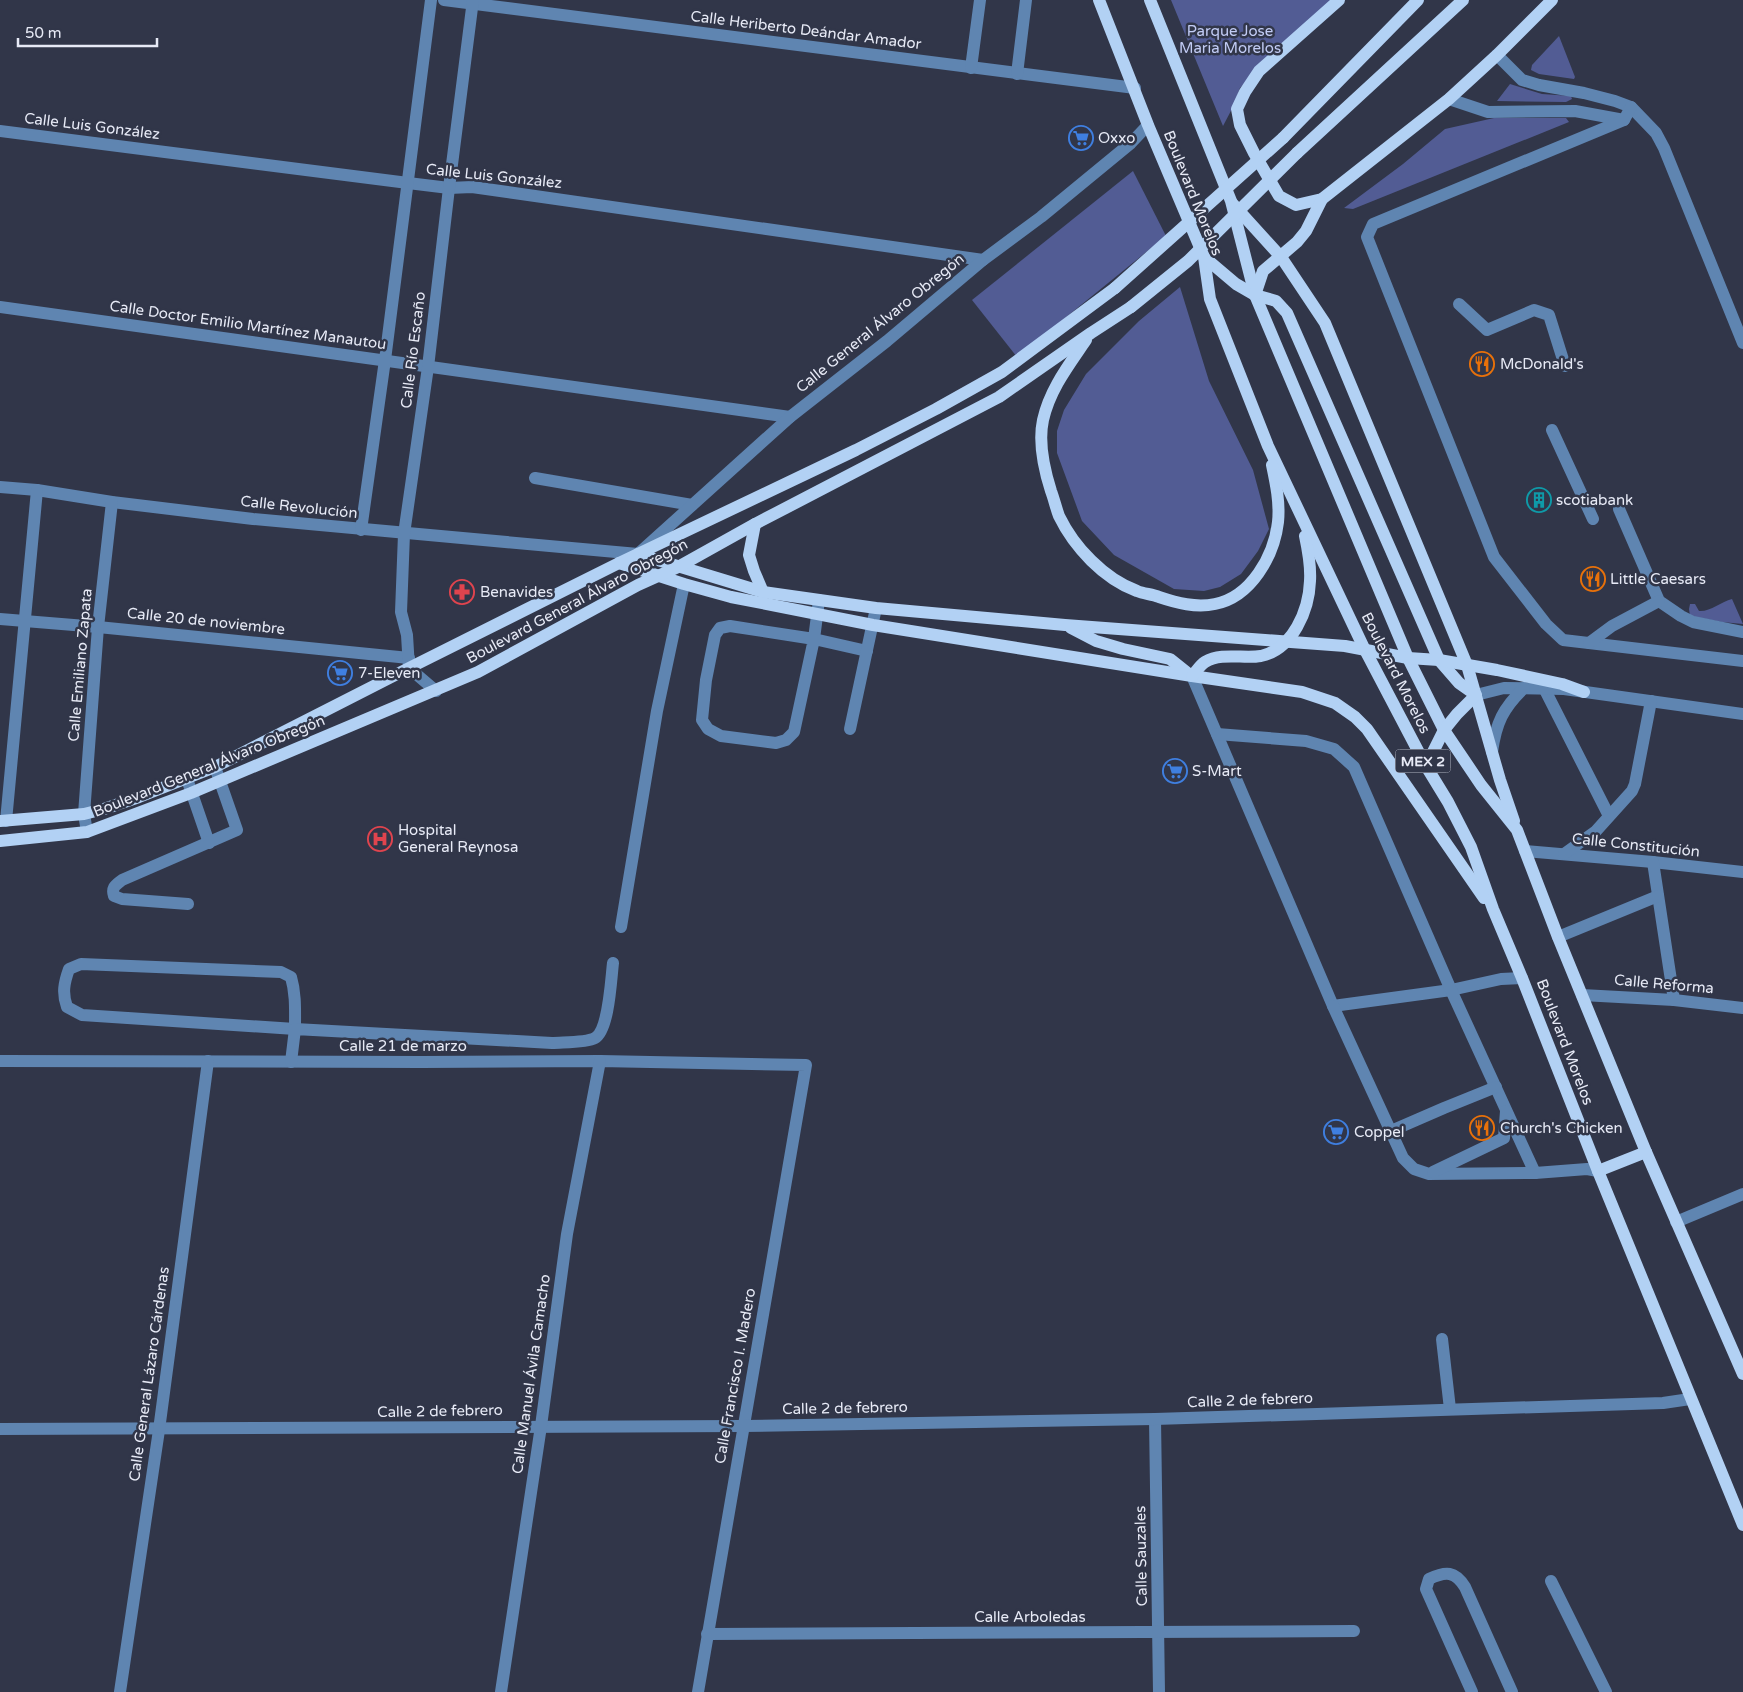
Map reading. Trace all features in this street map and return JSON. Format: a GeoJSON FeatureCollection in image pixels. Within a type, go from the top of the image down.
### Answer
{"type":"FeatureCollection","features":[{"type":"Feature","properties":{"kind":"main road","name":"Boulevard Morelos"},"geometry":{"type":"LineString","coordinates":[[1099,0],[1148,125],[1204,257],[1210,299],[1268,446],[1364,648],[1471,847],[1493,909],[1598,1171],[1743,1525]]}},
{"type":"Feature","properties":{"kind":"main road","name":"Boulevard Morelos"},"geometry":{"type":"LineString","coordinates":[[1150,0],[1231,201],[1255,295],[1408,658],[1444,730],[1481,785],[1517,830],[1558,938],[1646,1152],[1743,1374]]}},
{"type":"Feature","properties":{"kind":"main road"},"geometry":{"type":"LineString","coordinates":[[1322,199],[1296,205],[1279,196],[1243,132],[1237,109],[1245,92],[1259,71],[1339,0]]}},
{"type":"Feature","properties":{"kind":"main road","name":"Boulevard General Álvaro Obregón"},"geometry":{"type":"LineString","coordinates":[[3,821],[84,814],[139,797],[187,779],[409,663],[848,454],[936,409],[1002,372],[1115,288],[1283,138],[1418,0]]}},
{"type":"Feature","properties":{"kind":"main road","name":"Boulevard General Álvaro Obregón"},"geometry":{"type":"LineString","coordinates":[[1,841],[87,832],[191,793],[436,691],[478,672],[638,585],[678,567],[755,524],[999,397],[1091,332],[1131,307],[1188,261],[1297,153],[1463,0]]}},
{"type":"Feature","properties":{"kind":"main road"},"geometry":{"type":"LineString","coordinates":[[1255,295],[1263,271],[1281,257],[1306,231],[1322,199],[1449,99],[1497,55],[1552,0]]}},
{"type":"Feature","properties":{"kind":"main road"},"geometry":{"type":"LineString","coordinates":[[1231,201],[1281,257],[1324,323],[1467,665],[1517,830]]}},
{"type":"Feature","properties":{"kind":"main road"},"geometry":{"type":"LineString","coordinates":[[1204,257],[1236,284],[1255,295],[1276,301],[1287,313],[1439,660],[1459,683],[1476,695]]}},
{"type":"Feature","properties":{"kind":"main road"},"geometry":{"type":"LineString","coordinates":[[1091,332],[1054,387],[1043,420],[1042,450],[1046,475],[1059,516],[1075,541],[1092,561],[1122,584],[1137,591],[1186,605],[1215,604],[1233,598],[1247,587],[1265,562],[1272,547],[1278,521],[1278,503],[1268,446]]}},
{"type":"Feature","properties":{"kind":"main road"},"geometry":{"type":"LineString","coordinates":[[1192,676],[1203,663],[1212,659],[1219,657],[1262,656],[1288,641],[1299,623],[1306,604],[1310,583],[1307,545],[1301,516]]}},
{"type":"Feature","properties":{"kind":"main road"},"geometry":{"type":"LineString","coordinates":[[755,524],[750,555],[754,571],[763,592]]}},
{"type":"Feature","properties":{"kind":"main road"},"geometry":{"type":"LineString","coordinates":[[638,554],[763,592],[876,608],[1065,625],[1364,648],[1408,658],[1439,660],[1527,676],[1562,684],[1584,692]]}},
{"type":"Feature","properties":{"kind":"main road"},"geometry":{"type":"LineString","coordinates":[[619,563],[731,597],[873,625],[1302,692],[1335,703],[1355,717],[1367,729],[1493,909]]}},
{"type":"Feature","properties":{"kind":"main road"},"geometry":{"type":"LineString","coordinates":[[1065,625],[1096,641],[1170,659],[1192,676]]}},
{"type":"Feature","properties":{"kind":"main road"},"geometry":{"type":"LineString","coordinates":[[1426,766],[1444,730],[1476,695]]}},
{"type":"Feature","properties":{"kind":"main road"},"geometry":{"type":"LineString","coordinates":[[1598,1171],[1646,1152]]}},
{"type":"Feature","properties":{"kind":"street","name":"Calle Río Escaño"},"geometry":{"type":"LineString","coordinates":[[361,530],[385,360],[431,0]]}},
{"type":"Feature","properties":{"kind":"street","name":"Calle Heriberto Deándar Amador"},"geometry":{"type":"LineString","coordinates":[[444,0],[473,2],[1134,88]]}},
{"type":"Feature","properties":{"kind":"street"},"geometry":{"type":"LineString","coordinates":[[971,68],[980,0]]}},
{"type":"Feature","properties":{"kind":"street"},"geometry":{"type":"LineString","coordinates":[[1017,74],[1026,0]]}},
{"type":"Feature","properties":{"kind":"street","name":"Calle Río Escaño"},"geometry":{"type":"LineString","coordinates":[[409,663],[407,635],[401,612],[404,534],[428,367],[473,2]]}},
{"type":"Feature","properties":{"kind":"street"},"geometry":{"type":"LineString","coordinates":[[1497,55],[1522,80],[1584,93],[1631,107],[1656,133],[1664,148],[1743,343]]}},
{"type":"Feature","properties":{"kind":"street"},"geometry":{"type":"LineString","coordinates":[[1449,99],[1485,111],[1575,111],[1624,120],[1644,121]]}},
{"type":"Feature","properties":{"kind":"street"},"geometry":{"type":"LineString","coordinates":[[1631,107],[1624,120],[1373,224],[1367,238],[1494,557],[1546,624],[1563,640],[1743,662]]}},
{"type":"Feature","properties":{"kind":"street","name":"Calle General Álvaro Obregón"},"geometry":{"type":"LineString","coordinates":[[638,554],[790,417],[984,260],[1042,217],[1132,143],[1148,125]]}},
{"type":"Feature","properties":{"kind":"street","name":"Calle Luis González"},"geometry":{"type":"LineString","coordinates":[[0,131],[449,188],[472,187],[984,260]]}},
{"type":"Feature","properties":{"kind":"street"},"geometry":{"type":"LineString","coordinates":[[1459,304],[1487,330],[1534,310],[1549,315],[1565,366]]}},
{"type":"Feature","properties":{"kind":"street","name":"Calle Doctor Emilio Martínez Manautou"},"geometry":{"type":"LineString","coordinates":[[0,307],[790,417]]}},
{"type":"Feature","properties":{"kind":"street"},"geometry":{"type":"LineString","coordinates":[[1552,430],[1593,520]]}},
{"type":"Feature","properties":{"kind":"street"},"geometry":{"type":"LineString","coordinates":[[535,478],[692,505]]}},
{"type":"Feature","properties":{"kind":"street","name":"Calle Revolución"},"geometry":{"type":"LineString","coordinates":[[0,487],[37,490],[112,502],[253,520],[596,552],[638,554]]}},
{"type":"Feature","properties":{"kind":"street"},"geometry":{"type":"LineString","coordinates":[[3,821],[37,490]]}},
{"type":"Feature","properties":{"kind":"street","name":"Calle Emiliano Zapata"},"geometry":{"type":"LineString","coordinates":[[87,832],[84,814],[98,627],[112,502]]}},
{"type":"Feature","properties":{"kind":"street"},"geometry":{"type":"LineString","coordinates":[[1619,509],[1660,601],[1693,622],[1743,632]]}},
{"type":"Feature","properties":{"kind":"street","name":"Calle Revolución"},"geometry":{"type":"LineString","coordinates":[[596,552],[619,563]]}},
{"type":"Feature","properties":{"kind":"street"},"geometry":{"type":"LineString","coordinates":[[621,927],[657,711],[684,584]]}},
{"type":"Feature","properties":{"kind":"street"},"geometry":{"type":"LineString","coordinates":[[819,600],[814,640],[794,732],[786,740],[776,743],[721,736],[708,729],[702,720],[706,680],[715,635],[720,628],[730,626],[814,640],[867,650]]}},
{"type":"Feature","properties":{"kind":"street"},"geometry":{"type":"LineString","coordinates":[[1589,642],[1612,626],[1660,601]]}},
{"type":"Feature","properties":{"kind":"street"},"geometry":{"type":"LineString","coordinates":[[850,729],[876,608]]}},
{"type":"Feature","properties":{"kind":"street","name":"Calle 20 de noviembre"},"geometry":{"type":"LineString","coordinates":[[0,619],[98,627],[409,663]]}},
{"type":"Feature","properties":{"kind":"street"},"geometry":{"type":"LineString","coordinates":[[409,663],[436,691]]}},
{"type":"Feature","properties":{"kind":"street"},"geometry":{"type":"LineString","coordinates":[[1192,676],[1334,1006],[1403,1158],[1414,1169],[1429,1174],[1535,1174],[1587,1169],[1598,1171]]}},
{"type":"Feature","properties":{"kind":"street"},"geometry":{"type":"LineString","coordinates":[[1476,695],[1504,688],[1544,688],[1743,714]]}},
{"type":"Feature","properties":{"kind":"street"},"geometry":{"type":"LineString","coordinates":[[1492,752],[1494,734],[1501,716],[1511,700],[1524,688]]}},
{"type":"Feature","properties":{"kind":"street"},"geometry":{"type":"LineString","coordinates":[[1544,688],[1609,816]]}},
{"type":"Feature","properties":{"kind":"street"},"geometry":{"type":"LineString","coordinates":[[1564,854],[1590,837],[1628,796],[1635,784],[1651,701]]}},
{"type":"Feature","properties":{"kind":"street"},"geometry":{"type":"LineString","coordinates":[[1217,734],[1306,741],[1334,749],[1354,766],[1451,990],[1535,1174]]}},
{"type":"Feature","properties":{"kind":"street"},"geometry":{"type":"LineString","coordinates":[[188,904],[122,899],[114,896],[113,891],[114,886],[122,880],[237,830],[215,766]]}},
{"type":"Feature","properties":{"kind":"street"},"geometry":{"type":"LineString","coordinates":[[187,779],[209,843]]}},
{"type":"Feature","properties":{"kind":"street","name":"Calle Constitución"},"geometry":{"type":"LineString","coordinates":[[1525,851],[1743,872]]}},
{"type":"Feature","properties":{"kind":"street"},"geometry":{"type":"LineString","coordinates":[[1653,862],[1674,1000]]}},
{"type":"Feature","properties":{"kind":"street"},"geometry":{"type":"LineString","coordinates":[[1558,938],[1658,896]]}},
{"type":"Feature","properties":{"kind":"street"},"geometry":{"type":"LineString","coordinates":[[291,1062],[295,1029],[293,985],[291,977],[281,972],[81,964],[69,969],[64,983],[64,998],[67,1008],[82,1015],[295,1029],[552,1043],[590,1040],[597,1037],[602,1031],[609,1001],[613,963]]}},
{"type":"Feature","properties":{"kind":"street"},"geometry":{"type":"LineString","coordinates":[[1334,1006],[1451,990],[1502,979],[1522,978]]}},
{"type":"Feature","properties":{"kind":"street","name":"Calle Reforma"},"geometry":{"type":"LineString","coordinates":[[1582,994],[1674,1000],[1743,1008]]}},
{"type":"Feature","properties":{"kind":"street","name":"Calle 21 de marzo"},"geometry":{"type":"LineString","coordinates":[[0,1060],[291,1062],[600,1060],[806,1065]]}},
{"type":"Feature","properties":{"kind":"street","name":"Calle General Lázaro Cárdenas"},"geometry":{"type":"LineString","coordinates":[[120,1692],[159,1430],[208,1060]]}},
{"type":"Feature","properties":{"kind":"street","name":"Calle Manuel Ávila Camacho"},"geometry":{"type":"LineString","coordinates":[[501,1692],[541,1426],[567,1234],[600,1060]]}},
{"type":"Feature","properties":{"kind":"street","name":"Calle Francisco I. Madero"},"geometry":{"type":"LineString","coordinates":[[698,1692],[706,1634],[806,1065]]}},
{"type":"Feature","properties":{"kind":"street"},"geometry":{"type":"LineString","coordinates":[[1391,1132],[1496,1087]]}},
{"type":"Feature","properties":{"kind":"street"},"geometry":{"type":"LineString","coordinates":[[1429,1174],[1504,1138],[1506,1110]]}},
{"type":"Feature","properties":{"kind":"street"},"geometry":{"type":"LineString","coordinates":[[1676,1222],[1743,1194]]}},
{"type":"Feature","properties":{"kind":"street"},"geometry":{"type":"LineString","coordinates":[[1442,1339],[1450,1409]]}},
{"type":"Feature","properties":{"kind":"street","name":"Calle 2 de febrero"},"geometry":{"type":"LineString","coordinates":[[0,1429],[159,1430],[742,1426],[1155,1419],[1663,1403],[1690,1399]]}},
{"type":"Feature","properties":{"kind":"street","name":"Calle Sauzales"},"geometry":{"type":"LineString","coordinates":[[1155,1419],[1159,1692]]}},
{"type":"Feature","properties":{"kind":"street"},"geometry":{"type":"LineString","coordinates":[[1472,1692],[1426,1589],[1429,1579],[1439,1574],[1450,1573],[1459,1578],[1465,1587],[1512,1692]]}},
{"type":"Feature","properties":{"kind":"street"},"geometry":{"type":"LineString","coordinates":[[1551,1581],[1606,1692]]}},
{"type":"Feature","properties":{"kind":"street","name":"Calle Arboledas"},"geometry":{"type":"LineString","coordinates":[[706,1634],[1354,1631]]}},
{"type":"Feature","properties":{"kind":"green space","name":"Parque Jose Maria Morelos"},"geometry":{"type":"Polygon","coordinates":[[[1171,0],[1335,0],[1263,63],[1240,88],[1223,126],[1171,0]]]}},
{"type":"Feature","properties":{"kind":"green space"},"geometry":{"type":"Polygon","coordinates":[[[1559,36],[1575,77],[1574,79],[1539,74],[1531,70],[1532,65],[1559,36]]]}},
{"type":"Feature","properties":{"kind":"green space"},"geometry":{"type":"Polygon","coordinates":[[[1510,84],[1542,94],[1571,96],[1572,99],[1566,102],[1497,101],[1510,84]]]}},
{"type":"Feature","properties":{"kind":"green space"},"geometry":{"type":"Polygon","coordinates":[[[1494,118],[1566,118],[1569,122],[1353,209],[1344,208],[1403,164],[1445,129],[1494,118]]]}},
{"type":"Feature","properties":{"kind":"green space"},"geometry":{"type":"Polygon","coordinates":[[[1133,171],[1166,236],[1017,357],[972,300],[1133,171]]]}},
{"type":"Feature","properties":{"kind":"green space"},"geometry":{"type":"Polygon","coordinates":[[[1180,287],[1209,381],[1253,470],[1269,529],[1258,551],[1241,574],[1220,587],[1204,591],[1174,589],[1114,555],[1082,521],[1057,453],[1057,431],[1064,410],[1086,374],[1139,321],[1180,287]]]}},
{"type":"Feature","properties":{"kind":"green space"},"geometry":{"type":"Polygon","coordinates":[[[1732,599],[1743,624],[1690,616],[1690,604],[1695,604],[1699,611],[1703,611],[1732,599]]]}},
{"type":"Feature","properties":{"kind":"place","name":"Oxxo"},"geometry":{"type":"Point","coordinates":[1081,138]}},
{"type":"Feature","properties":{"kind":"place","name":"McDonald's"},"geometry":{"type":"Point","coordinates":[1482,364]}},
{"type":"Feature","properties":{"kind":"place","name":"scotiabank"},"geometry":{"type":"Point","coordinates":[1539,500]}},
{"type":"Feature","properties":{"kind":"place","name":"Little Caesars"},"geometry":{"type":"Point","coordinates":[1593,579]}},
{"type":"Feature","properties":{"kind":"place","name":"Benavides"},"geometry":{"type":"Point","coordinates":[462,592]}},
{"type":"Feature","properties":{"kind":"place","name":"7-Eleven"},"geometry":{"type":"Point","coordinates":[340,673]}},
{"type":"Feature","properties":{"kind":"place","name":"S-Mart"},"geometry":{"type":"Point","coordinates":[1175,771]}},
{"type":"Feature","properties":{"kind":"place","name":"Hospital General Reynosa"},"geometry":{"type":"Point","coordinates":[380,839]}},
{"type":"Feature","properties":{"kind":"place","name":"Church's Chicken"},"geometry":{"type":"Point","coordinates":[1482,1128]}},
{"type":"Feature","properties":{"kind":"place","name":"Coppel"},"geometry":{"type":"Point","coordinates":[1336,1132]}}]}
